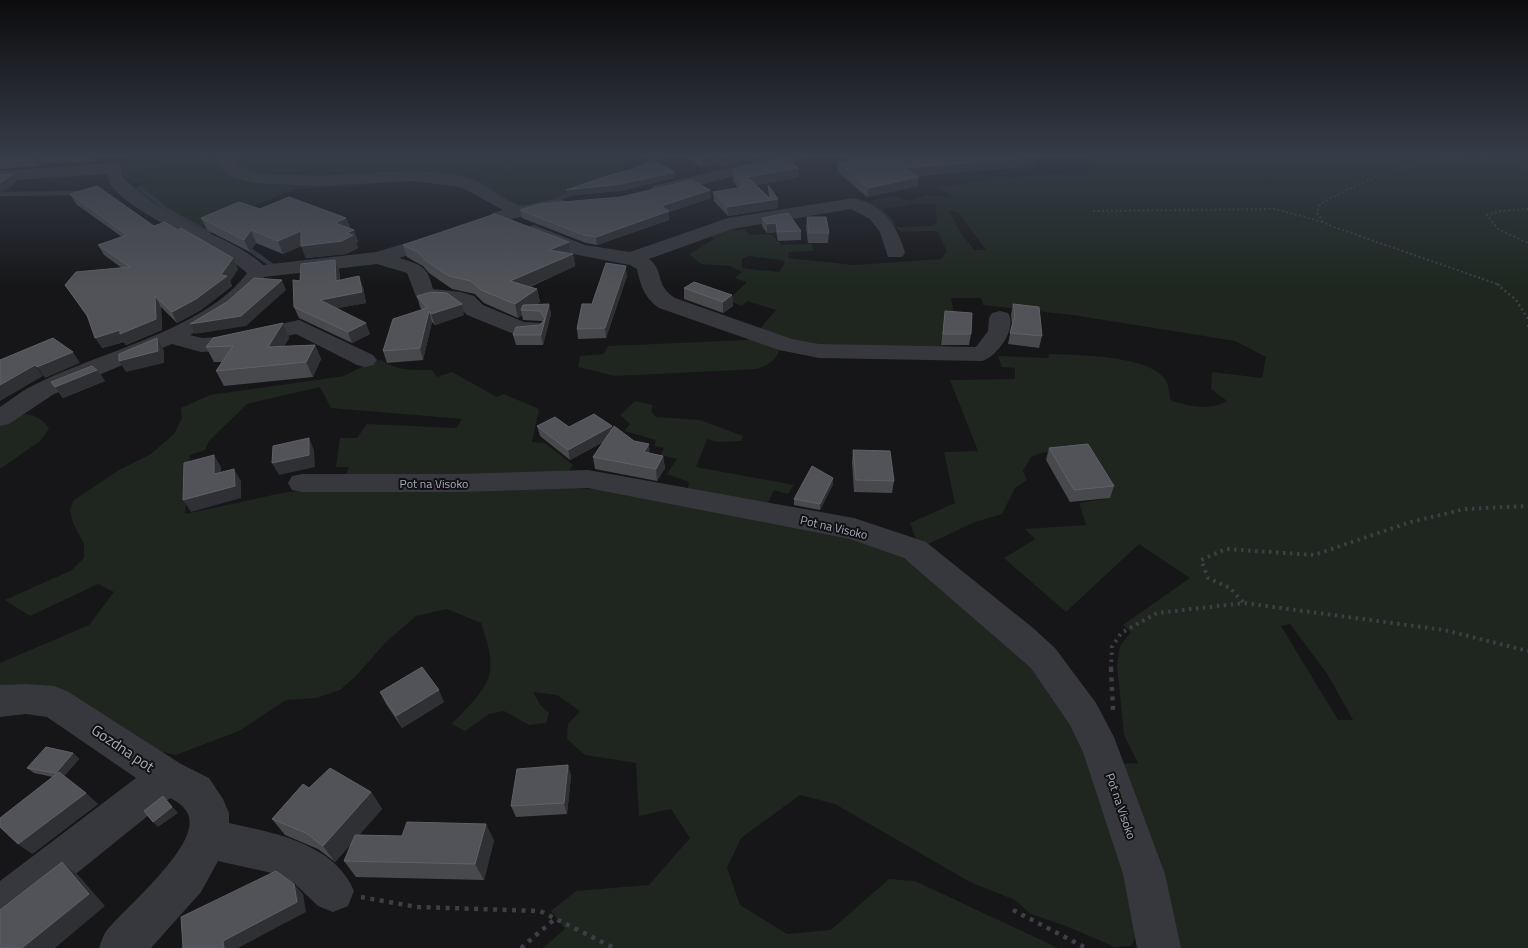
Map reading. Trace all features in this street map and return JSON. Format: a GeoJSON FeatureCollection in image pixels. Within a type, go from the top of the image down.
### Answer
{"type":"FeatureCollection","features":[{"type":"Feature","properties":{"kind":"street"},"geometry":{"type":"LineString","coordinates":[[140,199],[163,217],[231,249],[248,261],[258,272]]}},
{"type":"Feature","properties":{"kind":"street"},"geometry":{"type":"LineString","coordinates":[[476,199],[489,221],[578,249],[633,258],[646,265],[649,270],[649,286],[657,298],[787,345],[819,351],[982,354],[999,332],[1000,318]]}},
{"type":"Feature","properties":{"kind":"street"},"geometry":{"type":"LineString","coordinates":[[258,272],[378,258],[539,206],[572,203]]}},
{"type":"Feature","properties":{"kind":"street"},"geometry":{"type":"LineString","coordinates":[[633,258],[728,224],[854,203],[876,215],[889,231],[895,253]]}},
{"type":"Feature","properties":{"kind":"street"},"geometry":{"type":"LineString","coordinates":[[378,258],[420,274],[424,295],[454,296],[466,301],[475,310],[522,329],[534,328]]}},
{"type":"Feature","properties":{"kind":"street"},"geometry":{"type":"LineString","coordinates":[[0,418],[49,387],[170,336],[208,317],[236,298],[253,283],[258,272]]}},
{"type":"Feature","properties":{"kind":"street"},"geometry":{"type":"LineString","coordinates":[[170,336],[201,345],[220,344],[299,327],[365,360]]}},
{"type":"Feature","properties":{"kind":"street","name":"Pot na Visoko"},"geometry":{"type":"LineString","coordinates":[[302,483],[460,483],[588,479],[854,529],[914,550],[1043,658],[1082,714],[1101,749],[1144,874],[1159,948]]}},
{"type":"Feature","properties":{"kind":"street","name":"Gozdna pot"},"geometry":{"type":"LineString","coordinates":[[0,701],[54,702],[167,778],[195,791],[209,813],[208,839],[186,877],[121,948]]}},
{"type":"Feature","properties":{"kind":"street"},"geometry":{"type":"LineString","coordinates":[[0,908],[167,778]]}},
{"type":"Feature","properties":{"kind":"street"},"geometry":{"type":"LineString","coordinates":[[208,839],[273,853],[309,868],[333,891]]}},
{"type":"Feature","properties":{"kind":"path"},"geometry":{"type":"LineString","coordinates":[[1323,222],[1317,213],[1320,204],[1329,199]]}},
{"type":"Feature","properties":{"kind":"path"},"geometry":{"type":"LineString","coordinates":[[1528,208],[1501,211],[1487,215],[1496,226],[1528,243]]}},
{"type":"Feature","properties":{"kind":"path"},"geometry":{"type":"LineString","coordinates":[[1093,211],[1275,209],[1323,222],[1500,285],[1516,298],[1528,319]]}},
{"type":"Feature","properties":{"kind":"path"},"geometry":{"type":"LineString","coordinates":[[1244,603],[1230,588],[1208,578],[1201,560],[1226,549],[1314,555],[1411,522],[1465,509],[1528,506]]}},
{"type":"Feature","properties":{"kind":"path"},"geometry":{"type":"LineString","coordinates":[[1101,749],[1109,742],[1115,726],[1111,666],[1112,646],[1121,633],[1157,613],[1244,603],[1444,630],[1528,651]]}},
{"type":"Feature","properties":{"kind":"path"},"geometry":{"type":"LineString","coordinates":[[333,891],[417,907],[540,910],[614,948]]}},
{"type":"Feature","properties":{"kind":"path"},"geometry":{"type":"LineString","coordinates":[[1013,910],[1086,948]]}},
{"type":"Feature","properties":{"kind":"path"},"geometry":{"type":"LineString","coordinates":[[522,948],[556,918]]}},
{"type":"Feature","properties":{"kind":"shaded area"},"geometry":{"type":"Polygon","coordinates":[[[151,199],[270,199],[198,228],[175,216],[151,199]]]}},
{"type":"Feature","properties":{"kind":"shaded area"},"geometry":{"type":"Polygon","coordinates":[[[504,199],[552,199],[542,202],[517,207],[504,199]]]}},
{"type":"Feature","properties":{"kind":"shaded area"},"geometry":{"type":"Polygon","coordinates":[[[878,199],[909,201],[915,199],[1528,199],[1528,948],[1179,948],[1118,764],[1138,763],[1124,735],[1117,666],[1120,646],[1131,632],[1123,625],[1190,578],[1139,544],[1066,612],[1004,558],[1035,539],[1025,529],[1086,525],[1079,503],[1105,499],[1084,457],[1044,452],[1031,457],[1023,471],[1027,480],[1015,488],[1002,514],[975,522],[928,544],[916,539],[910,523],[955,503],[944,452],[978,451],[950,380],[1015,379],[1015,368],[1002,367],[998,356],[1048,358],[1049,354],[1094,356],[1128,361],[1156,371],[1165,379],[1171,401],[1207,407],[1227,401],[1211,389],[1212,372],[1262,378],[1266,357],[1235,341],[1073,315],[983,305],[981,298],[951,298],[955,319],[945,320],[940,345],[948,347],[811,347],[759,330],[776,310],[747,301],[742,306],[728,300],[747,282],[735,278],[742,272],[730,266],[701,264],[689,254],[714,239],[706,233],[729,227],[735,230],[744,229],[750,235],[771,234],[782,245],[812,244],[813,251],[789,252],[788,258],[854,265],[941,259],[947,251],[937,231],[901,232],[868,204],[870,201],[878,199]],[[916,204],[883,209],[894,221],[896,227],[931,226],[937,222],[935,204],[916,204]],[[949,211],[961,233],[974,250],[986,250],[958,212],[949,211]],[[749,256],[742,259],[742,268],[779,272],[785,263],[782,260],[749,256]],[[1290,624],[1281,626],[1338,720],[1353,720],[1328,675],[1290,624]]]}},
{"type":"Feature","properties":{"kind":"shaded area"},"geometry":{"type":"Polygon","coordinates":[[[755,336],[780,346],[778,355],[772,361],[757,369],[615,376],[578,367],[580,356],[604,354],[608,346],[748,340],[755,336]]]}},
{"type":"Feature","properties":{"kind":"shaded area"},"geometry":{"type":"Polygon","coordinates":[[[381,360],[399,368],[432,370],[437,377],[452,372],[497,397],[504,394],[539,409],[532,442],[545,443],[573,465],[567,473],[344,479],[349,467],[336,467],[340,438],[357,438],[367,424],[456,428],[462,419],[331,408],[320,387],[247,404],[209,441],[205,450],[190,455],[185,514],[287,492],[323,489],[573,488],[613,490],[833,531],[898,554],[1027,650],[1073,713],[1143,924],[1131,946],[1115,947],[1066,926],[1031,914],[1015,900],[970,882],[835,804],[800,795],[741,838],[727,868],[740,905],[787,934],[831,930],[889,879],[915,881],[1058,948],[543,948],[565,929],[551,911],[576,891],[649,885],[690,838],[671,809],[639,816],[636,763],[585,755],[567,739],[568,724],[580,711],[557,695],[533,692],[541,706],[549,713],[546,723],[529,725],[504,711],[489,714],[465,731],[452,724],[483,689],[488,680],[490,657],[481,623],[447,609],[416,616],[386,642],[355,677],[340,690],[316,698],[286,700],[239,731],[176,755],[154,750],[0,693],[0,663],[89,625],[114,592],[98,584],[30,616],[5,600],[72,570],[84,558],[84,544],[73,523],[70,510],[74,500],[119,470],[151,454],[174,434],[182,418],[181,408],[210,395],[344,376],[373,361],[381,360]]]}},
{"type":"Feature","properties":{"kind":"shaded area"},"geometry":{"type":"Polygon","coordinates":[[[635,401],[653,405],[651,411],[656,417],[700,420],[743,436],[741,441],[718,442],[707,439],[696,467],[794,485],[788,494],[774,490],[766,507],[687,493],[689,482],[667,474],[677,459],[661,455],[664,448],[654,446],[656,440],[624,431],[630,424],[620,415],[635,401]]]}},
{"type":"Feature","properties":{"kind":"shaded area"},"geometry":{"type":"Polygon","coordinates":[[[25,414],[39,418],[49,429],[40,441],[0,469],[0,425],[25,414]]]}},
{"type":"Feature","properties":{"kind":"building"},"geometry":{"type":"Polygon","coordinates":[[[77,199],[116,199],[154,226],[165,222],[178,230],[181,228],[233,258],[221,275],[227,276],[196,299],[172,312],[155,296],[156,319],[120,334],[120,330],[95,338],[87,315],[65,285],[76,272],[130,267],[98,245],[127,235],[77,199]]]}},
{"type":"Feature","properties":{"kind":"building"},"geometry":{"type":"Polygon","coordinates":[[[284,199],[295,199],[346,218],[335,223],[354,230],[346,233],[353,235],[342,241],[301,246],[301,231],[278,241],[251,230],[244,240],[201,218],[239,202],[260,209],[284,199]]]}},
{"type":"Feature","properties":{"kind":"building"},"geometry":{"type":"Polygon","coordinates":[[[595,199],[682,199],[661,206],[669,211],[596,237],[584,235],[520,210],[539,204],[595,199]]]}},
{"type":"Feature","properties":{"kind":"building"},"geometry":{"type":"Polygon","coordinates":[[[720,199],[776,199],[727,207],[720,199]]]}},
{"type":"Feature","properties":{"kind":"building"},"geometry":{"type":"Polygon","coordinates":[[[788,213],[801,231],[778,232],[776,223],[767,224],[762,218],[788,213]]]}},
{"type":"Feature","properties":{"kind":"building"},"geometry":{"type":"Polygon","coordinates":[[[495,214],[569,242],[549,250],[573,254],[510,281],[537,289],[515,304],[481,290],[471,281],[449,276],[425,260],[419,253],[403,245],[495,214]]]}},
{"type":"Feature","properties":{"kind":"building"},"geometry":{"type":"Polygon","coordinates":[[[807,217],[826,217],[829,233],[809,233],[807,217]]]}},
{"type":"Feature","properties":{"kind":"building"},"geometry":{"type":"Polygon","coordinates":[[[335,260],[336,281],[359,276],[362,292],[320,300],[366,323],[348,332],[294,307],[293,280],[300,281],[301,264],[335,260]]]}},
{"type":"Feature","properties":{"kind":"building"},"geometry":{"type":"Polygon","coordinates":[[[606,263],[626,266],[605,328],[577,329],[582,304],[592,304],[606,263]]]}},
{"type":"Feature","properties":{"kind":"building"},"geometry":{"type":"Polygon","coordinates":[[[254,278],[282,280],[241,316],[190,324],[227,302],[254,278]]]}},
{"type":"Feature","properties":{"kind":"building"},"geometry":{"type":"Polygon","coordinates":[[[694,282],[732,295],[723,302],[684,288],[694,282]]]}},
{"type":"Feature","properties":{"kind":"building"},"geometry":{"type":"Polygon","coordinates":[[[431,292],[447,293],[462,304],[431,314],[429,311],[420,348],[383,351],[393,319],[427,308],[417,296],[431,292]]]}},
{"type":"Feature","properties":{"kind":"building"},"geometry":{"type":"Polygon","coordinates":[[[549,304],[541,335],[513,335],[516,327],[540,325],[545,319],[540,311],[521,310],[523,305],[549,304]]]}},
{"type":"Feature","properties":{"kind":"building"},"geometry":{"type":"Polygon","coordinates":[[[1013,304],[1039,307],[1042,336],[1010,333],[1015,315],[1013,304]]]}},
{"type":"Feature","properties":{"kind":"building"},"geometry":{"type":"Polygon","coordinates":[[[945,311],[972,313],[971,334],[943,334],[945,311]]]}},
{"type":"Feature","properties":{"kind":"building"},"geometry":{"type":"Polygon","coordinates":[[[283,323],[268,347],[315,345],[306,362],[216,371],[233,346],[206,347],[213,338],[283,323]]]}},
{"type":"Feature","properties":{"kind":"building"},"geometry":{"type":"Polygon","coordinates":[[[53,338],[73,352],[37,367],[35,365],[0,385],[0,360],[53,338]]]}},
{"type":"Feature","properties":{"kind":"building"},"geometry":{"type":"Polygon","coordinates":[[[157,338],[158,351],[119,361],[119,354],[157,338]]]}},
{"type":"Feature","properties":{"kind":"building"},"geometry":{"type":"Polygon","coordinates":[[[92,366],[97,370],[55,387],[51,382],[92,366]]]}},
{"type":"Feature","properties":{"kind":"building"},"geometry":{"type":"Polygon","coordinates":[[[594,414],[612,426],[568,450],[537,426],[555,417],[569,427],[594,414]]]}},
{"type":"Feature","properties":{"kind":"building"},"geometry":{"type":"Polygon","coordinates":[[[614,426],[634,441],[649,444],[644,452],[663,456],[656,469],[593,457],[614,426]]]}},
{"type":"Feature","properties":{"kind":"building"},"geometry":{"type":"Polygon","coordinates":[[[309,438],[309,455],[272,463],[273,446],[309,438]]]}},
{"type":"Feature","properties":{"kind":"building"},"geometry":{"type":"Polygon","coordinates":[[[1088,444],[1114,486],[1074,490],[1049,448],[1088,444]]]}},
{"type":"Feature","properties":{"kind":"building"},"geometry":{"type":"Polygon","coordinates":[[[853,450],[890,451],[894,481],[856,480],[853,450]]]}},
{"type":"Feature","properties":{"kind":"building"},"geometry":{"type":"Polygon","coordinates":[[[214,455],[214,474],[234,469],[235,486],[183,500],[184,463],[214,455]]]}},
{"type":"Feature","properties":{"kind":"building"},"geometry":{"type":"Polygon","coordinates":[[[812,466],[833,478],[820,504],[794,499],[812,466]]]}},
{"type":"Feature","properties":{"kind":"building"},"geometry":{"type":"Polygon","coordinates":[[[422,667],[439,690],[396,716],[380,692],[422,667]]]}},
{"type":"Feature","properties":{"kind":"building"},"geometry":{"type":"Polygon","coordinates":[[[46,747],[73,753],[56,773],[27,768],[46,747]]]}},
{"type":"Feature","properties":{"kind":"building"},"geometry":{"type":"Polygon","coordinates":[[[568,765],[564,803],[511,806],[517,769],[568,765]]]}},
{"type":"Feature","properties":{"kind":"building"},"geometry":{"type":"Polygon","coordinates":[[[330,768],[371,792],[323,846],[306,833],[272,819],[303,784],[309,788],[330,768]]]}},
{"type":"Feature","properties":{"kind":"building"},"geometry":{"type":"Polygon","coordinates":[[[59,772],[86,793],[18,844],[0,827],[0,818],[59,772]]]}},
{"type":"Feature","properties":{"kind":"building"},"geometry":{"type":"Polygon","coordinates":[[[163,796],[172,807],[153,822],[144,811],[163,796]]]}},
{"type":"Feature","properties":{"kind":"building"},"geometry":{"type":"Polygon","coordinates":[[[407,822],[486,824],[475,864],[344,861],[355,835],[402,836],[407,822]]]}},
{"type":"Feature","properties":{"kind":"building"},"geometry":{"type":"Polygon","coordinates":[[[62,862],[89,894],[22,948],[0,948],[0,910],[62,862]]]}},
{"type":"Feature","properties":{"kind":"building"},"geometry":{"type":"Polygon","coordinates":[[[276,871],[294,884],[297,902],[223,941],[224,948],[183,948],[181,917],[276,871]]]}},
{"type":"Feature","properties":{"kind":"waterway"},"geometry":{"type":"LineString","coordinates":[[154,199],[168,211],[209,233]]}},
{"type":"Feature","properties":{"kind":"waterway"},"geometry":{"type":"LineString","coordinates":[[552,202],[558,199]]}},
{"type":"Feature","properties":{"kind":"waterway"},"geometry":{"type":"LineString","coordinates":[[246,247],[273,266],[278,266]]}}]}
